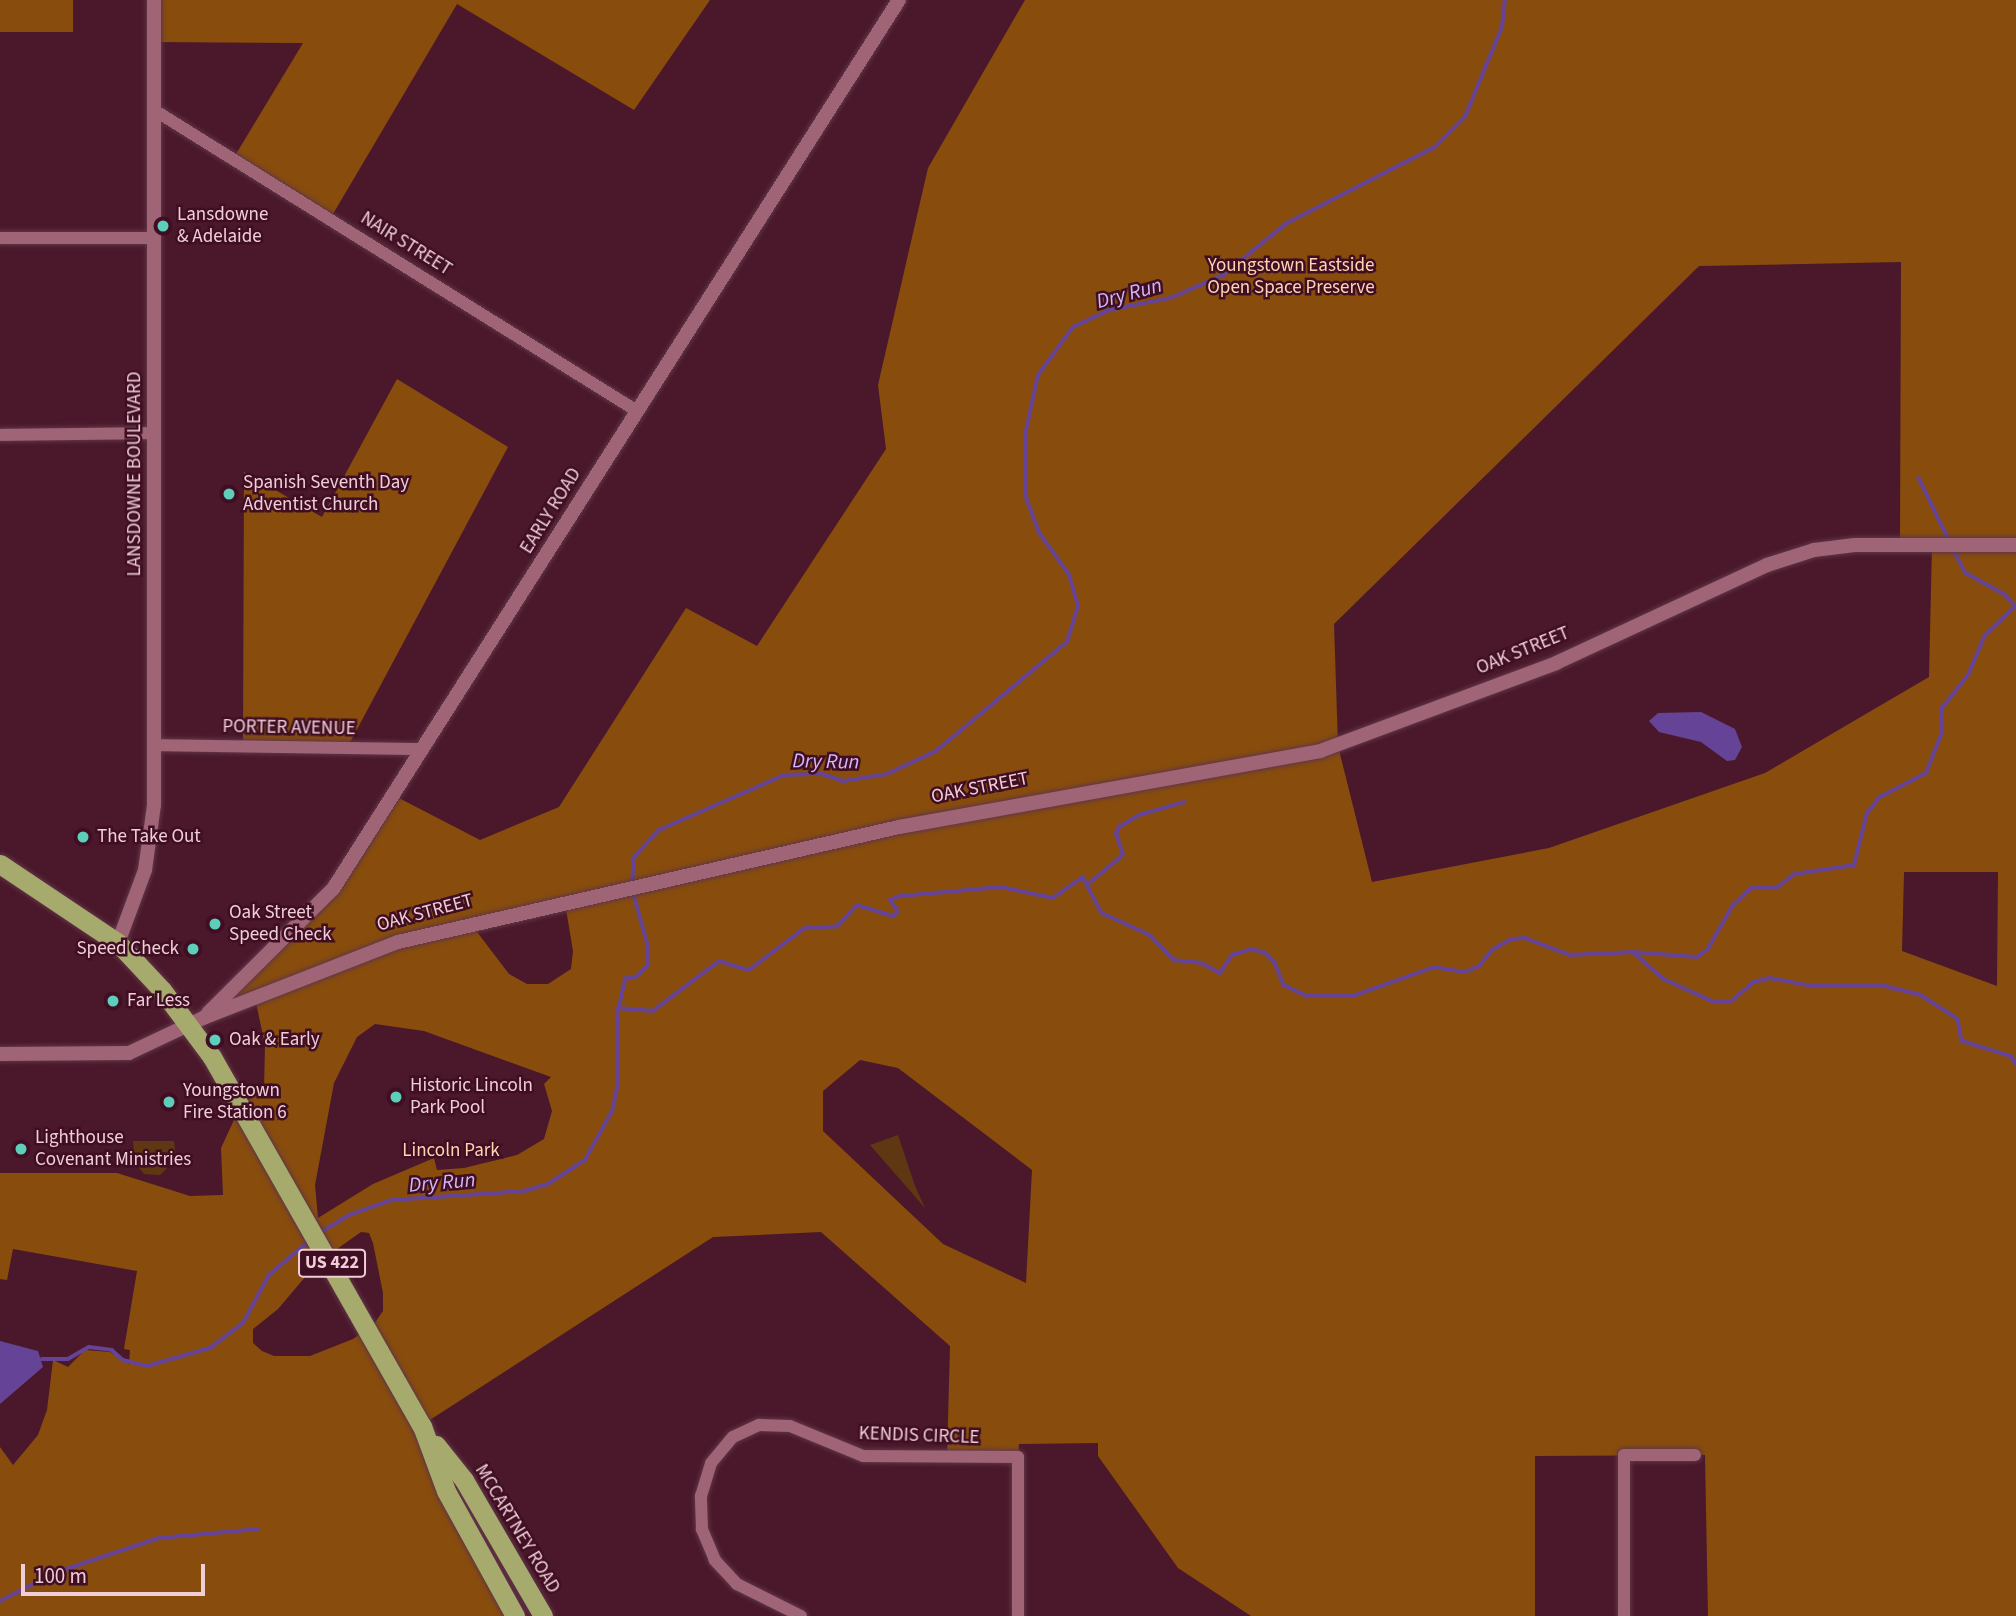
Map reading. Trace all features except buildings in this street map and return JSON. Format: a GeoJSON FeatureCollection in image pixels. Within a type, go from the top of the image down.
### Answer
{"type":"FeatureCollection","features":[{"type":"Feature","properties":{"kind":"highway","name":"US 422"},"geometry":{"type":"LineString","coordinates":[[0,864],[118,943],[196,1022]]}},
{"type":"Feature","properties":{"kind":"highway","name":"MCCARTNEY ROAD"},"geometry":{"type":"LineString","coordinates":[[196,1022],[423,1428],[464,1480],[543,1616]]}},
{"type":"Feature","properties":{"kind":"highway","name":"MCCARTNEY ROAD"},"geometry":{"type":"LineString","coordinates":[[423,1428],[446,1491],[515,1616]]}},
{"type":"Feature","properties":{"kind":"street","name":"LANSDOWNE BOULEVARD"},"geometry":{"type":"LineString","coordinates":[[118,943],[150,844],[155,745],[154,0]]}},
{"type":"Feature","properties":{"kind":"street","name":"EARLY ROAD"},"geometry":{"type":"LineString","coordinates":[[196,1022],[333,889],[899,0]]}},
{"type":"Feature","properties":{"kind":"street","name":"NAIR STREET"},"geometry":{"type":"LineString","coordinates":[[155,110],[637,411]]}},
{"type":"Feature","properties":{"kind":"street"},"geometry":{"type":"LineString","coordinates":[[0,238],[154,239]]}},
{"type":"Feature","properties":{"kind":"street"},"geometry":{"type":"LineString","coordinates":[[0,435],[154,433]]}},
{"type":"Feature","properties":{"kind":"street","name":"OAK STREET"},"geometry":{"type":"LineString","coordinates":[[0,1054],[129,1053],[347,959],[489,919],[899,827],[1320,751],[1556,663],[1790,556],[1830,548],[2016,545]]}},
{"type":"Feature","properties":{"kind":"street","name":"PORTER AVENUE"},"geometry":{"type":"LineString","coordinates":[[155,745],[422,749]]}},
{"type":"Feature","properties":{"kind":"street","name":"KENDIS CIRCLE"},"geometry":{"type":"LineString","coordinates":[[801,1616],[737,1584],[708,1545],[700,1510],[704,1479],[720,1448],[733,1437],[757,1426],[780,1424],[863,1456],[1018,1457],[1018,1616]]}},
{"type":"Feature","properties":{"kind":"street"},"geometry":{"type":"LineString","coordinates":[[1624,1616],[1624,1455],[1695,1455]]}},
{"type":"Feature","properties":{"kind":"shaded area"},"geometry":{"type":"Polygon","coordinates":[[[1701,712],[1735,729],[1742,747],[1735,760],[1727,761],[1701,742],[1659,732],[1649,721],[1658,713],[1701,712]]]}},
{"type":"Feature","properties":{"kind":"shaded area"},"geometry":{"type":"Polygon","coordinates":[[[898,1135],[915,1186],[925,1208],[870,1145],[898,1135]]]}},
{"type":"Feature","properties":{"kind":"shaded area"},"geometry":{"type":"Polygon","coordinates":[[[133,1141],[174,1141],[176,1159],[160,1175],[144,1174],[135,1163],[133,1141]]]}},
{"type":"Feature","properties":{"kind":"shaded area"},"geometry":{"type":"Polygon","coordinates":[[[0,1341],[38,1351],[43,1367],[0,1404],[0,1341]]]}},
{"type":"Feature","properties":{"kind":"green space"},"geometry":{"type":"Polygon","coordinates":[[[0,0],[73,0],[73,32],[0,32],[0,0]]]}},
{"type":"Feature","properties":{"kind":"green space"},"geometry":{"type":"Polygon","coordinates":[[[154,0],[710,0],[634,110],[457,4],[330,219],[233,159],[303,43],[154,42],[154,0]]]}},
{"type":"Feature","properties":{"kind":"green space","name":"Youngstown Eastside Open Space Preserve"},"geometry":{"type":"Polygon","coordinates":[[[1025,0],[2016,0],[2016,1616],[1708,1616],[1705,1455],[1535,1456],[1535,1616],[1251,1616],[1178,1568],[1098,1456],[1098,1443],[1019,1444],[1018,1457],[947,1457],[950,1346],[821,1232],[713,1237],[422,1425],[515,1616],[0,1616],[0,1447],[13,1465],[38,1435],[47,1410],[53,1360],[68,1367],[85,1350],[110,1352],[129,1364],[130,1350],[124,1349],[137,1271],[13,1249],[7,1280],[0,1279],[0,1173],[117,1173],[190,1196],[223,1195],[221,1148],[241,1105],[264,1089],[265,1045],[255,998],[203,1018],[317,907],[393,795],[480,840],[559,807],[686,608],[757,646],[886,449],[878,385],[928,168],[1025,0]],[[1901,262],[1699,266],[1334,624],[1338,746],[1372,882],[1549,848],[1765,773],[1929,677],[1932,546],[1900,545],[1901,262]],[[1904,872],[1902,951],[1997,986],[1998,872],[1904,872]],[[565,903],[471,924],[509,974],[527,984],[548,984],[571,969],[573,951],[565,903]],[[375,1024],[357,1037],[334,1083],[315,1185],[318,1218],[373,1184],[434,1158],[437,1170],[464,1168],[517,1155],[544,1139],[552,1111],[544,1084],[551,1077],[424,1031],[375,1024]],[[860,1060],[823,1091],[823,1131],[943,1244],[1026,1283],[1032,1170],[898,1068],[860,1060]],[[361,1232],[317,1263],[278,1309],[253,1329],[253,1343],[274,1356],[310,1356],[353,1339],[374,1324],[383,1311],[383,1293],[369,1233],[361,1232]]]}},
{"type":"Feature","properties":{"kind":"green space"},"geometry":{"type":"Polygon","coordinates":[[[397,379],[508,447],[347,748],[243,746],[244,472],[322,517],[397,379]]]}},
{"type":"Feature","properties":{"kind":"waterway","name":"Dry Run"},"geometry":{"type":"LineString","coordinates":[[632,885],[634,857],[659,830],[784,775],[822,774],[844,781],[887,774],[936,751],[1067,642],[1078,606],[1069,575],[1039,533],[1025,495],[1025,435],[1038,375],[1073,327],[1109,310],[1171,298],[1223,275],[1287,223],[1435,147],[1465,117],[1502,27],[1505,0]]}},
{"type":"Feature","properties":{"kind":"waterway"},"geometry":{"type":"LineString","coordinates":[[1919,478],[1950,542]]}},
{"type":"Feature","properties":{"kind":"waterway"},"geometry":{"type":"LineString","coordinates":[[1953,549],[1966,573],[2004,594],[2015,606]]}},
{"type":"Feature","properties":{"kind":"waterway"},"geometry":{"type":"LineString","coordinates":[[619,1008],[653,1011],[719,961],[749,970],[805,928],[838,926],[857,905],[893,916],[898,912],[890,900],[900,896],[1001,887],[1053,898],[1083,877],[1102,913],[1150,935],[1174,960],[1202,963],[1220,973],[1232,955],[1252,949],[1266,953],[1275,963],[1284,985],[1307,996],[1356,995],[1434,967],[1465,972],[1479,966],[1492,950],[1511,939],[1525,938],[1570,955],[1633,952],[1697,957],[1707,950],[1733,905],[1751,888],[1777,888],[1794,874],[1854,865],[1867,813],[1880,797],[1926,773],[1941,735],[1942,708],[1968,675],[1985,635],[2016,606]]}},
{"type":"Feature","properties":{"kind":"waterway"},"geometry":{"type":"LineString","coordinates":[[1088,884],[1123,855],[1116,834],[1119,827],[1139,815],[1184,802]]}},
{"type":"Feature","properties":{"kind":"waterway","name":"Dry Run"},"geometry":{"type":"LineString","coordinates":[[321,1232],[349,1215],[392,1200],[524,1191],[548,1184],[585,1160],[612,1111],[617,1088],[618,1010],[625,979],[638,976],[648,965],[648,947],[633,893]]}},
{"type":"Feature","properties":{"kind":"waterway"},"geometry":{"type":"LineString","coordinates":[[1633,952],[1664,979],[1714,1002],[1730,1002],[1754,982],[1770,978],[1812,986],[1881,985],[1921,995],[1958,1019],[1962,1041],[2011,1056],[2016,1064]]}},
{"type":"Feature","properties":{"kind":"waterway","name":"Dry Run"},"geometry":{"type":"LineString","coordinates":[[42,1359],[68,1359],[89,1347],[112,1350],[123,1360],[147,1366],[210,1348],[243,1323],[269,1275],[309,1241]]}},
{"type":"Feature","properties":{"kind":"waterway"},"geometry":{"type":"LineString","coordinates":[[0,1601],[57,1572],[159,1538],[258,1529]]}},
{"type":"Feature","properties":{"kind":"place","name":"Lansdowne & Adelaide"},"geometry":{"type":"Point","coordinates":[163,226]}},
{"type":"Feature","properties":{"kind":"place","name":"Spanish Seventh Day Adventist Church"},"geometry":{"type":"Point","coordinates":[229,494]}},
{"type":"Feature","properties":{"kind":"place","name":"The Take Out"},"geometry":{"type":"Point","coordinates":[83,837]}},
{"type":"Feature","properties":{"kind":"place","name":"Oak Street Speed Check"},"geometry":{"type":"Point","coordinates":[215,924]}},
{"type":"Feature","properties":{"kind":"place","name":"Speed Check"},"geometry":{"type":"Point","coordinates":[193,949]}},
{"type":"Feature","properties":{"kind":"place","name":"Far Less"},"geometry":{"type":"Point","coordinates":[113,1001]}},
{"type":"Feature","properties":{"kind":"place","name":"Oak & Early"},"geometry":{"type":"Point","coordinates":[215,1040]}},
{"type":"Feature","properties":{"kind":"place","name":"Historic Lincoln Park Pool"},"geometry":{"type":"Point","coordinates":[396,1097]}},
{"type":"Feature","properties":{"kind":"place","name":"Youngstown Fire Station 6"},"geometry":{"type":"Point","coordinates":[169,1102]}},
{"type":"Feature","properties":{"kind":"place","name":"Lighthouse Covenant Ministries"},"geometry":{"type":"Point","coordinates":[21,1149]}},
{"type":"Feature","properties":{"kind":"park label","name":"Lincoln Park"},"geometry":{"type":"Point","coordinates":[451,1151]}}]}
